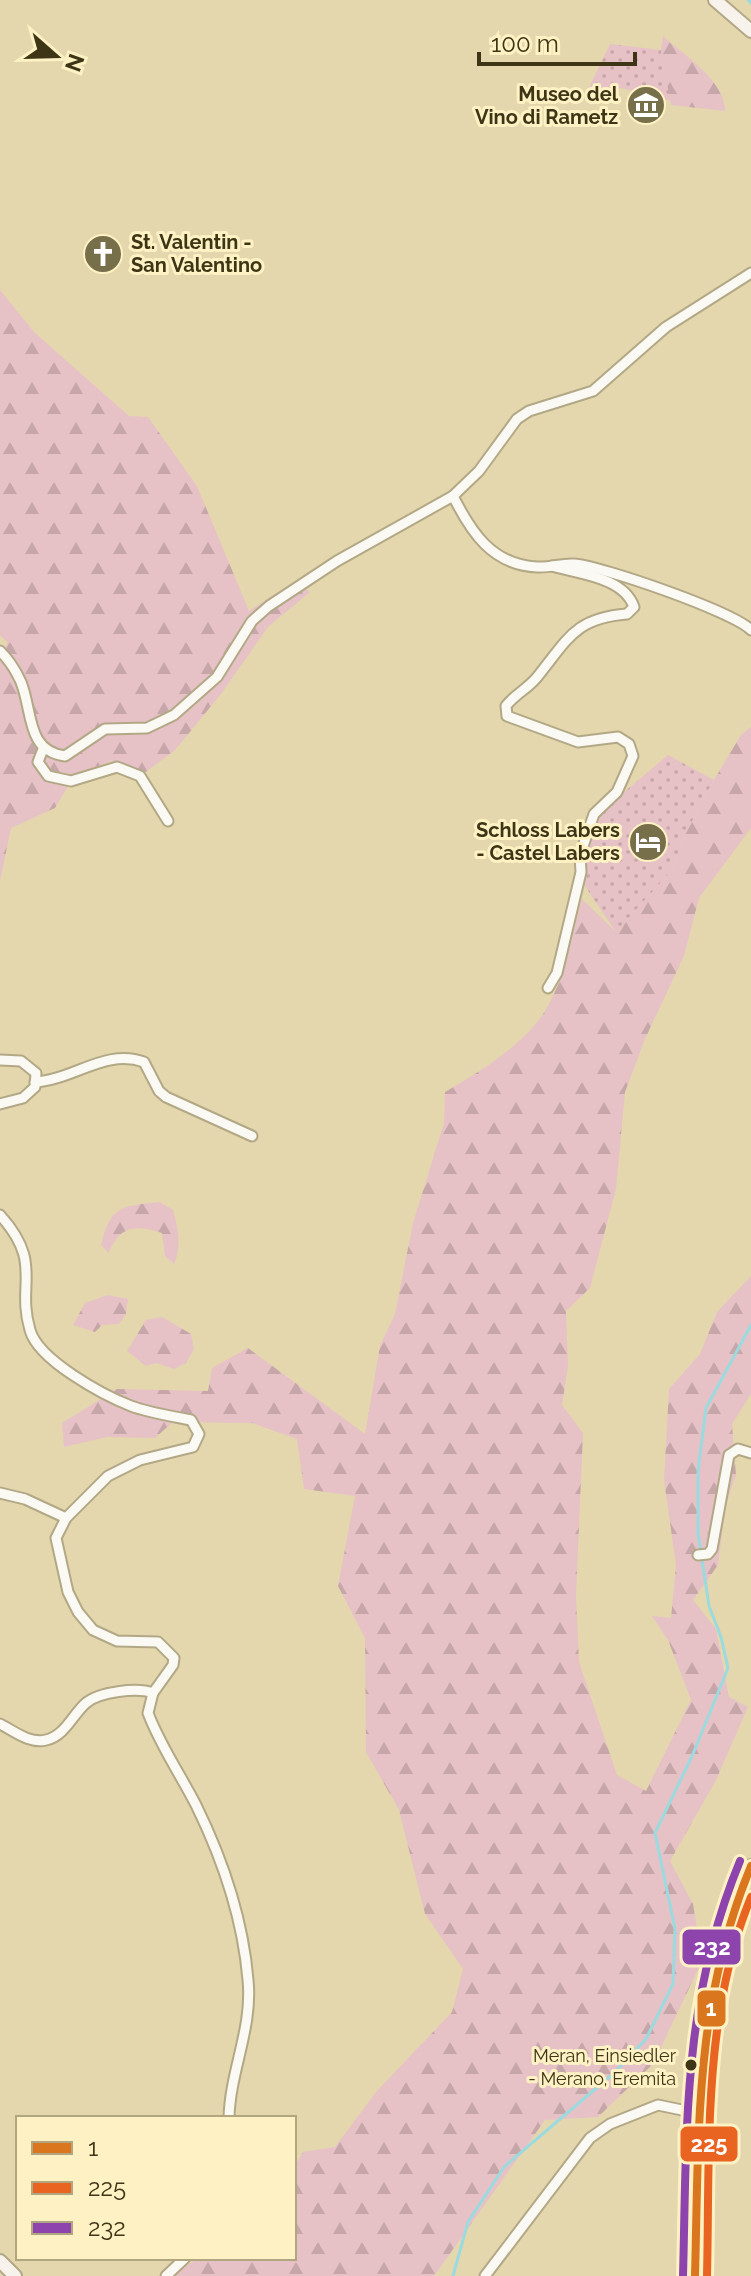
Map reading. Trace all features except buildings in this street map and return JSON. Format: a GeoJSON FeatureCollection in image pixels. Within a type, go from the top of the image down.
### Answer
{"type":"FeatureCollection","features":[{"type":"Feature","properties":{"kind":"main road"},"geometry":{"type":"LineString","coordinates":[[715,0],[751,31]]}},
{"type":"Feature","properties":{"kind":"main road"},"geometry":{"type":"LineString","coordinates":[[695,2276],[701,2114],[711,1985],[722,1940],[751,1866]]}},
{"type":"Feature","properties":{"kind":"main road"},"geometry":{"type":"LineString","coordinates":[[0,2261],[15,2276]]}},
{"type":"Feature","properties":{"kind":"street"},"geometry":{"type":"LineString","coordinates":[[0,651],[22,683],[35,738],[43,749],[65,756],[105,729],[147,728],[174,715],[217,677],[252,621],[269,606],[337,561],[453,496],[479,471],[517,419],[529,411],[593,391],[666,327],[751,273]]}},
{"type":"Feature","properties":{"kind":"street"},"geometry":{"type":"LineString","coordinates":[[453,496],[472,534],[483,545],[521,563],[552,566],[613,583],[630,595],[634,607],[627,614],[592,619],[569,635],[527,689],[513,697],[506,706],[507,716],[578,742],[618,737],[629,744],[633,756],[617,792],[590,822],[580,855],[581,872],[564,946],[548,988]]}},
{"type":"Feature","properties":{"kind":"street"},"geometry":{"type":"LineString","coordinates":[[552,566],[575,564],[721,610],[751,630]]}},
{"type":"Feature","properties":{"kind":"street"},"geometry":{"type":"LineString","coordinates":[[43,749],[38,762],[48,776],[71,781],[117,767],[140,776],[168,821]]}},
{"type":"Feature","properties":{"kind":"street"},"geometry":{"type":"LineString","coordinates":[[35,1082],[52,1081],[100,1062],[137,1059],[144,1062],[159,1091],[166,1097],[252,1136]]}},
{"type":"Feature","properties":{"kind":"street"},"geometry":{"type":"LineString","coordinates":[[0,1060],[21,1061],[36,1073],[35,1082],[23,1098],[0,1104]]}},
{"type":"Feature","properties":{"kind":"street"},"geometry":{"type":"LineString","coordinates":[[0,1215],[18,1240],[26,1260],[30,1331],[42,1352],[127,1405],[191,1420],[199,1434],[193,1447],[140,1460],[108,1476],[66,1518],[59,1531],[57,1551],[78,1612],[103,1636],[117,1641],[158,1642],[174,1658],[173,1665],[153,1693],[148,1713],[222,1864],[248,1981],[247,2033],[230,2100],[229,2116]]}},
{"type":"Feature","properties":{"kind":"street"},"geometry":{"type":"LineString","coordinates":[[702,1555],[712,1549],[729,1455],[738,1449],[751,1453]]}},
{"type":"Feature","properties":{"kind":"street"},"geometry":{"type":"LineString","coordinates":[[0,1493],[25,1499],[66,1518]]}},
{"type":"Feature","properties":{"kind":"street"},"geometry":{"type":"LineString","coordinates":[[0,1724],[28,1739],[46,1740],[60,1733],[93,1699],[132,1691],[153,1693]]}},
{"type":"Feature","properties":{"kind":"street"},"geometry":{"type":"LineString","coordinates":[[485,2276],[590,2138],[610,2124],[658,2105],[666,2104],[701,2114]]}},
{"type":"Feature","properties":{"kind":"street"},"geometry":{"type":"LineString","coordinates":[[166,2276],[183,2260]]}},
{"type":"Feature","properties":{"kind":"green space"},"geometry":{"type":"Polygon","coordinates":[[[663,36],[711,79],[723,100],[725,111],[671,105],[661,50],[663,36]]]}},
{"type":"Feature","properties":{"kind":"green space"},"geometry":{"type":"Polygon","coordinates":[[[610,44],[661,50],[672,101],[622,88],[584,98],[610,44]]]}},
{"type":"Feature","properties":{"kind":"green space"},"geometry":{"type":"Polygon","coordinates":[[[0,290],[34,332],[129,416],[148,417],[197,486],[249,611],[294,582],[310,592],[268,627],[221,694],[175,750],[146,772],[111,761],[75,775],[55,808],[11,828],[0,881],[0,654],[8,643],[0,635],[0,290]]]}},
{"type":"Feature","properties":{"kind":"green space"},"geometry":{"type":"Polygon","coordinates":[[[751,727],[751,828],[699,898],[684,956],[645,1039],[625,1092],[616,1189],[590,1288],[566,1311],[568,1366],[562,1405],[583,1433],[576,1596],[579,1662],[617,1775],[646,1791],[691,1700],[668,1640],[652,1616],[671,1618],[676,1565],[664,1480],[669,1389],[700,1354],[717,1312],[751,1276],[751,1394],[732,1424],[736,1475],[726,1504],[718,1565],[693,1600],[716,1629],[729,1697],[748,1707],[716,1780],[670,1861],[693,1904],[702,1961],[653,2064],[598,2117],[545,2120],[434,2276],[170,2276],[196,2260],[296,2260],[296,2164],[303,2152],[335,2147],[376,2092],[452,2012],[463,1969],[425,1914],[399,1810],[366,1752],[365,1638],[338,1586],[355,1496],[304,1489],[297,1439],[252,1423],[173,1422],[155,1438],[107,1437],[64,1447],[62,1423],[117,1389],[208,1391],[212,1368],[248,1348],[365,1434],[380,1346],[395,1314],[413,1223],[444,1123],[445,1092],[507,1051],[538,1021],[560,978],[582,899],[616,932],[672,870],[686,833],[741,735],[751,727]]]}},
{"type":"Feature","properties":{"kind":"green space"},"geometry":{"type":"Polygon","coordinates":[[[668,755],[714,780],[686,833],[672,870],[616,932],[574,870],[590,842],[597,815],[668,755]]]}},
{"type":"Feature","properties":{"kind":"green space"},"geometry":{"type":"Polygon","coordinates":[[[160,1202],[173,1210],[176,1223],[179,1244],[174,1264],[165,1256],[162,1233],[152,1230],[136,1228],[123,1232],[109,1253],[101,1245],[109,1222],[120,1210],[160,1202]]]}},
{"type":"Feature","properties":{"kind":"green space"},"geometry":{"type":"Polygon","coordinates":[[[108,1295],[128,1299],[126,1314],[119,1324],[102,1325],[95,1332],[73,1325],[85,1303],[108,1295]]]}},
{"type":"Feature","properties":{"kind":"green space"},"geometry":{"type":"Polygon","coordinates":[[[162,1317],[191,1334],[194,1349],[186,1363],[174,1369],[156,1363],[146,1366],[127,1351],[146,1320],[162,1317]]]}},
{"type":"Feature","properties":{"kind":"waterway"},"geometry":{"type":"LineString","coordinates":[[748,0],[751,3]]}},
{"type":"Feature","properties":{"kind":"waterway"},"geometry":{"type":"LineString","coordinates":[[453,2276],[468,2222],[504,2167],[614,2073],[646,2039],[673,1984],[675,1929],[655,1833],[693,1754],[728,1668],[709,1606],[698,1533],[698,1471],[706,1408],[751,1325]]}},
{"type":"Feature","properties":{"kind":"transit line","name":"232"},"geometry":{"type":"LineString","coordinates":[[683,2276],[688,2117],[698,2015],[707,1964],[740,1861]]}},
{"type":"Feature","properties":{"kind":"transit line","name":"1"},"geometry":{"type":"LineString","coordinates":[[695,2276],[699,2118],[709,2018],[732,1917],[751,1866]]}},
{"type":"Feature","properties":{"kind":"transit line","name":"225"},"geometry":{"type":"LineString","coordinates":[[707,2276],[709,2132],[716,2036],[735,1942],[751,1897]]}},
{"type":"Feature","properties":{"kind":"place","name":"Museo del Vino di Rametz"},"geometry":{"type":"Point","coordinates":[646,105]}},
{"type":"Feature","properties":{"kind":"place","name":"St. Valentin - San Valentino"},"geometry":{"type":"Point","coordinates":[103,254]}},
{"type":"Feature","properties":{"kind":"place","name":"Schloss Labers - Castel Labers"},"geometry":{"type":"Point","coordinates":[648,842]}},
{"type":"Feature","properties":{"kind":"place","name":"Meran, Einsiedler - Merano, Eremita"},"geometry":{"type":"Point","coordinates":[691,2065]}}]}
